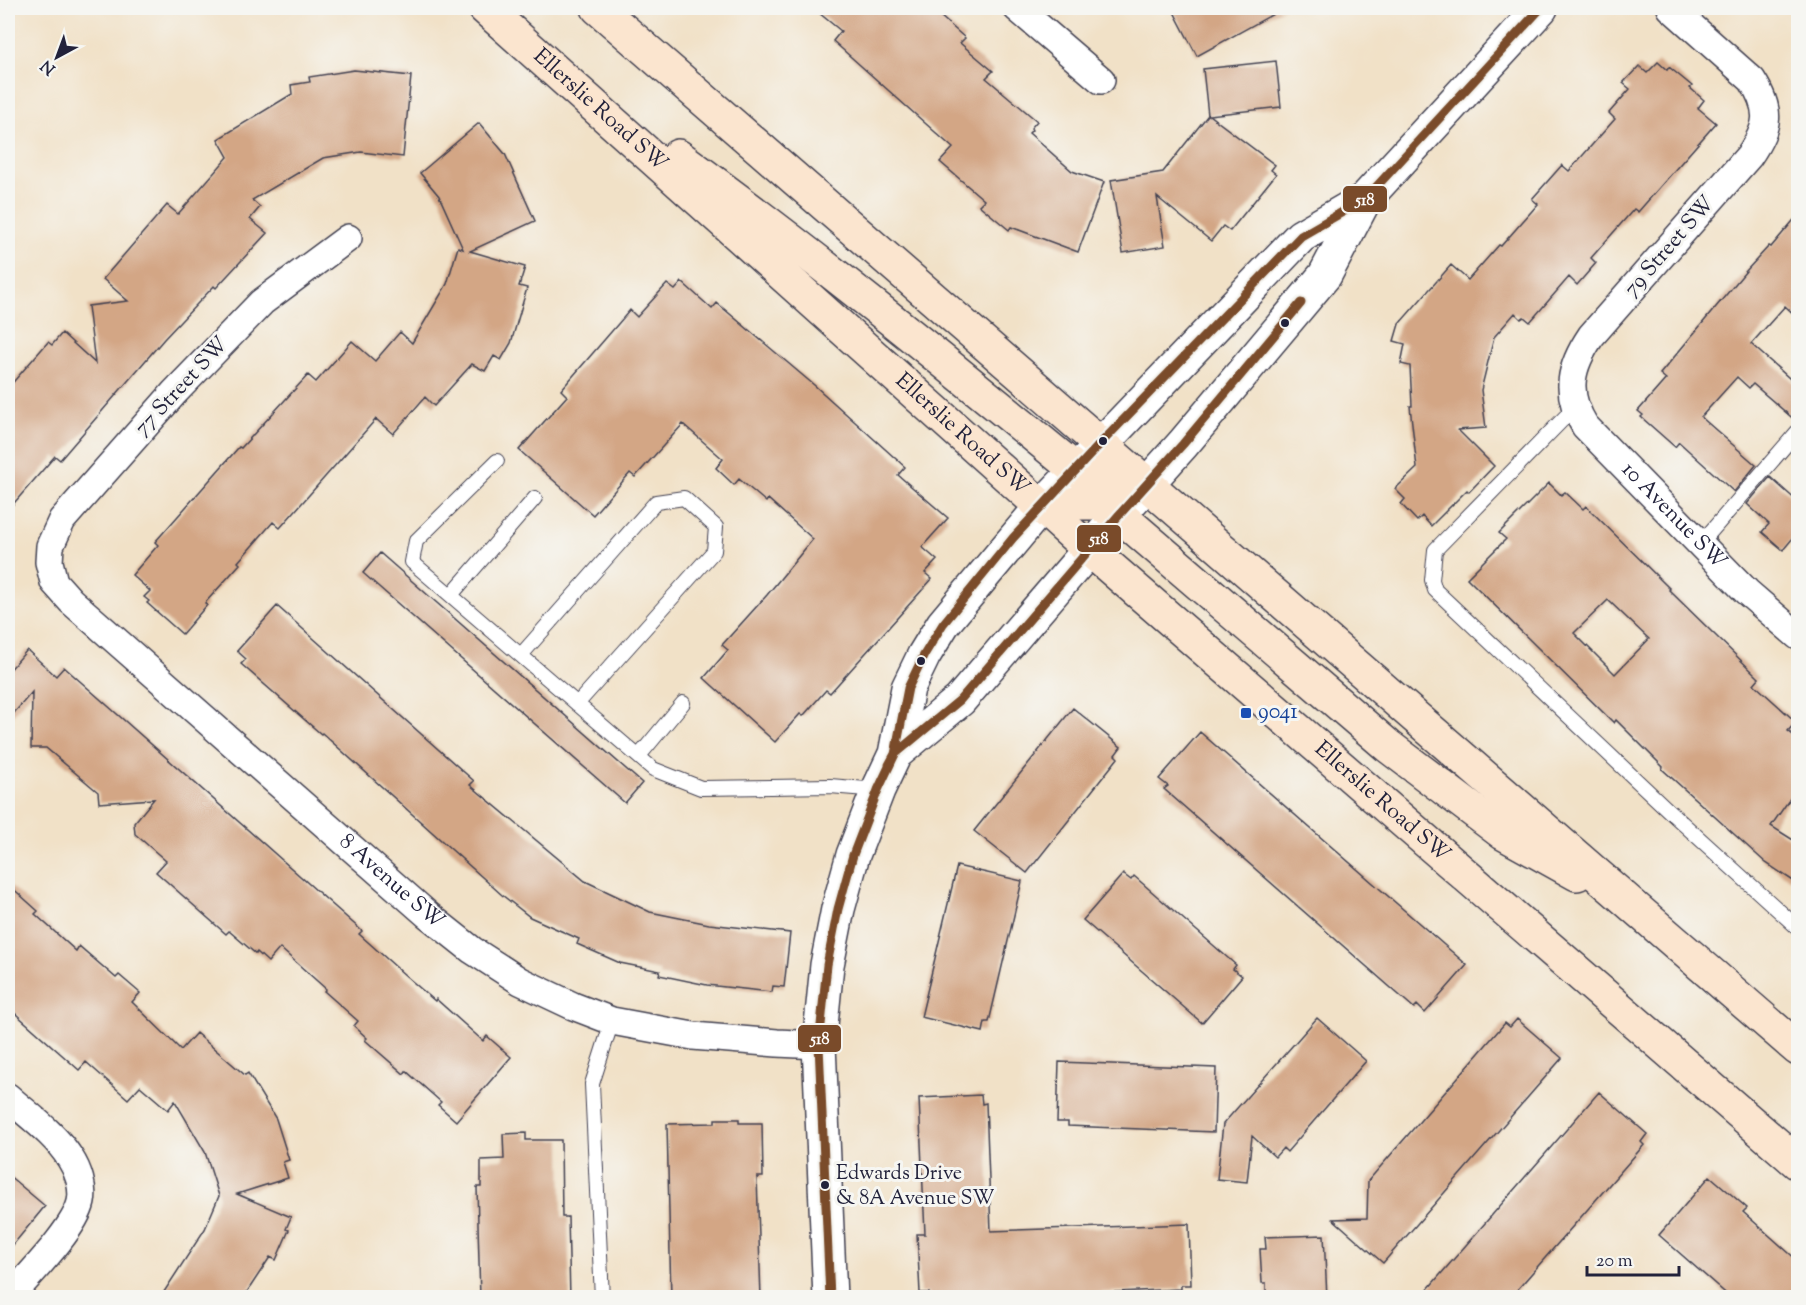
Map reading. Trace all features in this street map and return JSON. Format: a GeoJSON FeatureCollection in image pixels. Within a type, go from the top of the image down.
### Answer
{"type":"FeatureCollection","features":[{"type":"Feature","properties":{"kind":"main road","name":"Ellerslie Road SW"},"geometry":{"type":"LineString","coordinates":[[485,8],[1041,507],[1798,1163]]}},
{"type":"Feature","properties":{"kind":"main road"},"geometry":{"type":"LineString","coordinates":[[598,8],[1798,1050]]}},
{"type":"Feature","properties":{"kind":"main road"},"geometry":{"type":"LineString","coordinates":[[591,104],[669,149],[748,207],[1076,470],[1095,479],[1116,483],[1146,484]]}},
{"type":"Feature","properties":{"kind":"main road"},"geometry":{"type":"LineString","coordinates":[[1041,507],[1097,503],[1119,515],[1388,746],[1513,839],[1636,908]]}},
{"type":"Feature","properties":{"kind":"street"},"geometry":{"type":"LineString","coordinates":[[1017,8],[1101,80]]}},
{"type":"Feature","properties":{"kind":"street"},"geometry":{"type":"LineString","coordinates":[[895,754],[960,700],[1183,444],[1325,275],[1365,198],[1541,8]]}},
{"type":"Feature","properties":{"kind":"street","name":"79 Street SW"},"geometry":{"type":"LineString","coordinates":[[1573,395],[1580,353],[1591,336],[1749,156],[1758,144],[1765,126],[1767,111],[1762,96],[1752,80],[1671,8]]}},
{"type":"Feature","properties":{"kind":"street"},"geometry":{"type":"LineString","coordinates":[[830,1298],[819,1045],[827,964],[838,909],[853,855],[878,790],[895,754],[908,688],[924,655],[943,624],[1041,507],[1101,443],[1301,236],[1365,198]]}},
{"type":"Feature","properties":{"kind":"street","name":"77 Street SW"},"geometry":{"type":"LineString","coordinates":[[49,562],[50,546],[62,520],[174,393],[262,302],[348,238]]}},
{"type":"Feature","properties":{"kind":"street","name":"10 Avenue SW"},"geometry":{"type":"LineString","coordinates":[[1573,395],[1585,426],[1747,592],[1798,636]]}},
{"type":"Feature","properties":{"kind":"street","name":"8 Avenue SW"},"geometry":{"type":"LineString","coordinates":[[49,562],[54,582],[71,601],[428,915],[472,950],[520,981],[612,1021],[693,1036],[819,1045]]}},
{"type":"Feature","properties":{"kind":"street"},"geometry":{"type":"LineString","coordinates":[[8,1097],[71,1158],[81,1185],[81,1202],[75,1218],[9,1298]]}},
{"type":"Feature","properties":{"kind":"lane"},"geometry":{"type":"LineString","coordinates":[[1573,395],[1435,550],[1432,580],[1435,590],[1660,802],[1798,928]]}},
{"type":"Feature","properties":{"kind":"lane"},"geometry":{"type":"LineString","coordinates":[[1701,543],[1798,431]]}},
{"type":"Feature","properties":{"kind":"lane"},"geometry":{"type":"LineString","coordinates":[[497,461],[416,541],[412,562],[653,769],[700,788],[830,786],[878,790]]}},
{"type":"Feature","properties":{"kind":"lane"},"geometry":{"type":"LineString","coordinates":[[451,595],[535,498]]}},
{"type":"Feature","properties":{"kind":"lane"},"geometry":{"type":"LineString","coordinates":[[520,655],[656,502],[684,498],[716,527],[714,551],[577,704]]}},
{"type":"Feature","properties":{"kind":"lane"},"geometry":{"type":"LineString","coordinates":[[639,756],[683,703]]}},
{"type":"Feature","properties":{"kind":"lane"},"geometry":{"type":"LineString","coordinates":[[602,1298],[592,1084],[612,1021]]}},
{"type":"Feature","properties":{"kind":"building"},"geometry":{"type":"Polygon","coordinates":[[[813,8],[931,8],[965,38],[960,43],[993,71],[986,78],[1037,121],[1029,133],[1072,171],[1104,182],[1078,252],[1011,227],[1009,230],[979,205],[984,200],[940,162],[953,148],[833,41],[841,31],[813,8]]]}},
{"type":"Feature","properties":{"kind":"building"},"geometry":{"type":"Polygon","coordinates":[[[1172,8],[1284,8],[1197,56],[1172,8]]]}},
{"type":"Feature","properties":{"kind":"building"},"geometry":{"type":"Polygon","coordinates":[[[1276,61],[1281,107],[1209,115],[1275,165],[1271,170],[1276,174],[1230,231],[1223,226],[1211,241],[1157,197],[1165,246],[1123,253],[1111,180],[1163,172],[1208,115],[1203,69],[1276,61]]]}},
{"type":"Feature","properties":{"kind":"building"},"geometry":{"type":"Polygon","coordinates":[[[1658,62],[1667,70],[1669,67],[1692,86],[1690,88],[1704,100],[1698,108],[1716,123],[1638,212],[1634,209],[1591,258],[1596,263],[1577,285],[1569,277],[1530,322],[1524,317],[1521,319],[1515,313],[1494,337],[1481,390],[1486,428],[1458,430],[1494,466],[1431,526],[1422,516],[1417,521],[1401,504],[1405,499],[1395,489],[1417,468],[1410,406],[1412,406],[1410,366],[1401,364],[1405,344],[1394,341],[1399,324],[1451,265],[1468,280],[1538,204],[1532,199],[1562,165],[1569,171],[1615,119],[1609,113],[1630,89],[1623,83],[1639,66],[1647,73],[1658,62]]]}},
{"type":"Feature","properties":{"kind":"building"},"geometry":{"type":"Polygon","coordinates":[[[354,70],[411,76],[403,157],[361,152],[323,158],[252,200],[260,207],[250,219],[267,233],[164,339],[60,460],[55,456],[8,510],[8,388],[48,342],[52,345],[62,333],[95,363],[88,306],[128,301],[103,279],[167,205],[178,214],[228,157],[218,139],[292,94],[291,85],[310,82],[309,77],[354,70]]]}},
{"type":"Feature","properties":{"kind":"building"},"geometry":{"type":"Polygon","coordinates":[[[479,123],[505,154],[535,221],[470,251],[525,267],[519,286],[527,288],[511,343],[501,360],[494,356],[485,371],[472,364],[434,406],[425,397],[393,434],[376,419],[280,528],[273,522],[238,562],[240,564],[205,603],[207,605],[182,634],[147,603],[149,601],[144,597],[150,591],[132,575],[158,545],[155,542],[239,447],[241,448],[308,375],[316,382],[352,341],[375,361],[400,332],[412,343],[447,284],[458,247],[463,249],[439,196],[420,173],[479,123]]]}},
{"type":"Feature","properties":{"kind":"building"},"geometry":{"type":"Polygon","coordinates":[[[1798,215],[1798,318],[1785,306],[1751,344],[1798,386],[1798,422],[1753,384],[1749,388],[1737,377],[1701,417],[1756,465],[1734,492],[1679,442],[1675,447],[1641,417],[1643,415],[1638,411],[1666,379],[1660,374],[1746,271],[1769,246],[1771,247],[1798,215]]]}},
{"type":"Feature","properties":{"kind":"building"},"geometry":{"type":"Polygon","coordinates":[[[682,282],[712,309],[717,303],[814,385],[905,467],[898,475],[948,518],[922,547],[937,560],[925,573],[932,579],[830,693],[826,690],[775,742],[704,678],[728,650],[722,645],[813,539],[768,499],[766,502],[739,479],[734,485],[716,468],[723,459],[683,424],[635,477],[630,473],[593,515],[519,450],[567,396],[561,390],[630,310],[637,317],[667,284],[675,290],[682,282]]]}},
{"type":"Feature","properties":{"kind":"building"},"geometry":{"type":"Polygon","coordinates":[[[1770,477],[1798,502],[1798,532],[1783,550],[1762,532],[1769,524],[1747,504],[1770,477]]]}},
{"type":"Feature","properties":{"kind":"building"},"geometry":{"type":"Polygon","coordinates":[[[1549,483],[1561,495],[1565,492],[1583,509],[1586,506],[1759,678],[1754,684],[1796,722],[1788,731],[1798,739],[1798,787],[1771,826],[1798,843],[1798,884],[1766,863],[1662,769],[1663,767],[1616,720],[1614,723],[1467,578],[1506,539],[1499,533],[1549,483]],[[1608,600],[1574,633],[1615,674],[1649,639],[1608,600]]]}},
{"type":"Feature","properties":{"kind":"building"},"geometry":{"type":"Polygon","coordinates":[[[380,553],[642,783],[625,803],[363,573],[380,553]]]}},
{"type":"Feature","properties":{"kind":"building"},"geometry":{"type":"Polygon","coordinates":[[[277,606],[474,781],[470,785],[585,881],[650,912],[709,924],[790,933],[784,987],[773,986],[772,992],[707,985],[659,975],[660,971],[620,963],[577,944],[579,939],[530,917],[502,895],[322,733],[241,664],[246,659],[237,651],[277,606]]]}},
{"type":"Feature","properties":{"kind":"building"},"geometry":{"type":"Polygon","coordinates":[[[27,650],[56,676],[64,667],[362,931],[359,934],[406,976],[483,1041],[487,1036],[511,1057],[456,1121],[438,1105],[441,1102],[406,1071],[404,1074],[365,1040],[367,1038],[354,1026],[358,1021],[280,948],[268,962],[229,931],[226,934],[156,872],[166,861],[135,834],[134,823],[154,799],[99,803],[98,792],[46,748],[31,748],[32,692],[8,720],[8,672],[27,650]]]}},
{"type":"Feature","properties":{"kind":"building"},"geometry":{"type":"Polygon","coordinates":[[[1073,708],[1121,747],[1115,755],[1118,758],[1027,873],[974,831],[1073,708]]]}},
{"type":"Feature","properties":{"kind":"building"},"geometry":{"type":"Polygon","coordinates":[[[1200,732],[1467,965],[1425,1013],[1417,1005],[1414,1008],[1164,789],[1168,786],[1159,779],[1200,732]]]}},
{"type":"Feature","properties":{"kind":"building"},"geometry":{"type":"Polygon","coordinates":[[[957,866],[1022,881],[989,1022],[985,1022],[983,1032],[921,1017],[957,866]]]}},
{"type":"Feature","properties":{"kind":"building"},"geometry":{"type":"Polygon","coordinates":[[[1123,874],[1131,880],[1134,876],[1236,965],[1233,969],[1242,976],[1202,1023],[1083,920],[1123,874]]]}},
{"type":"Feature","properties":{"kind":"building"},"geometry":{"type":"Polygon","coordinates":[[[8,884],[38,911],[35,914],[76,951],[79,946],[116,978],[119,975],[140,993],[132,1002],[181,1050],[196,1033],[245,1075],[248,1073],[276,1119],[289,1160],[283,1162],[288,1178],[237,1194],[291,1217],[286,1229],[289,1230],[276,1260],[270,1257],[243,1298],[160,1298],[205,1229],[219,1196],[205,1152],[175,1101],[168,1110],[140,1086],[128,1099],[86,1062],[79,1070],[8,1007],[8,884]]]}},
{"type":"Feature","properties":{"kind":"building"},"geometry":{"type":"Polygon","coordinates":[[[1317,1018],[1366,1061],[1287,1152],[1283,1148],[1275,1157],[1252,1136],[1247,1182],[1217,1179],[1223,1124],[1317,1018]]]}},
{"type":"Feature","properties":{"kind":"building"},"geometry":{"type":"Polygon","coordinates":[[[1517,1019],[1562,1058],[1383,1263],[1333,1219],[1367,1218],[1368,1181],[1505,1023],[1510,1027],[1517,1019]]]}},
{"type":"Feature","properties":{"kind":"building"},"geometry":{"type":"Polygon","coordinates":[[[1059,1062],[1216,1068],[1214,1132],[1068,1126],[1068,1122],[1057,1122],[1059,1062]]]}},
{"type":"Feature","properties":{"kind":"building"},"geometry":{"type":"Polygon","coordinates":[[[1599,1092],[1647,1134],[1641,1142],[1644,1145],[1510,1298],[1420,1298],[1599,1092]]]}},
{"type":"Feature","properties":{"kind":"building"},"geometry":{"type":"Polygon","coordinates":[[[981,1095],[982,1104],[986,1103],[991,1231],[1189,1224],[1191,1285],[1181,1285],[1181,1289],[987,1298],[929,1298],[929,1293],[920,1293],[917,1234],[925,1234],[919,1098],[981,1095]]]}},
{"type":"Feature","properties":{"kind":"building"},"geometry":{"type":"Polygon","coordinates":[[[715,1119],[739,1119],[739,1123],[762,1123],[763,1177],[757,1177],[761,1298],[671,1298],[667,1124],[715,1123],[715,1119]]]}},
{"type":"Feature","properties":{"kind":"building"},"geometry":{"type":"Polygon","coordinates":[[[526,1133],[526,1140],[561,1140],[562,1217],[568,1217],[570,1298],[480,1298],[477,1187],[481,1187],[481,1160],[504,1159],[503,1134],[526,1133]]]}},
{"type":"Feature","properties":{"kind":"building"},"geometry":{"type":"Polygon","coordinates":[[[8,1175],[45,1206],[8,1251],[8,1175]]]}},
{"type":"Feature","properties":{"kind":"building"},"geometry":{"type":"Polygon","coordinates":[[[1710,1176],[1747,1208],[1743,1212],[1798,1261],[1798,1298],[1731,1298],[1659,1235],[1710,1176]]]}},
{"type":"Feature","properties":{"kind":"building"},"geometry":{"type":"Polygon","coordinates":[[[1324,1235],[1327,1298],[1266,1298],[1266,1283],[1262,1283],[1260,1249],[1266,1249],[1265,1237],[1324,1235]]]}},
{"type":"Feature","properties":{"kind":"transit line","name":"518"},"geometry":{"type":"LineString","coordinates":[[830,1298],[819,1045],[827,965],[838,909],[853,855],[878,790],[895,754],[908,688],[924,655],[943,624],[1013,538],[1101,443],[1301,236],[1365,199],[1541,8]]}},
{"type":"Feature","properties":{"kind":"transit line","name":"518"},"geometry":{"type":"LineString","coordinates":[[889,765],[895,754],[960,700],[1183,444],[1301,303]]}},
{"type":"Feature","properties":{"kind":"place","name":"9041"},"geometry":{"type":"Point","coordinates":[1246,713]}},
{"type":"Feature","properties":{"kind":"place","name":"Edwards Drive & 8A Avenue SW"},"geometry":{"type":"Point","coordinates":[825,1185]}}]}
